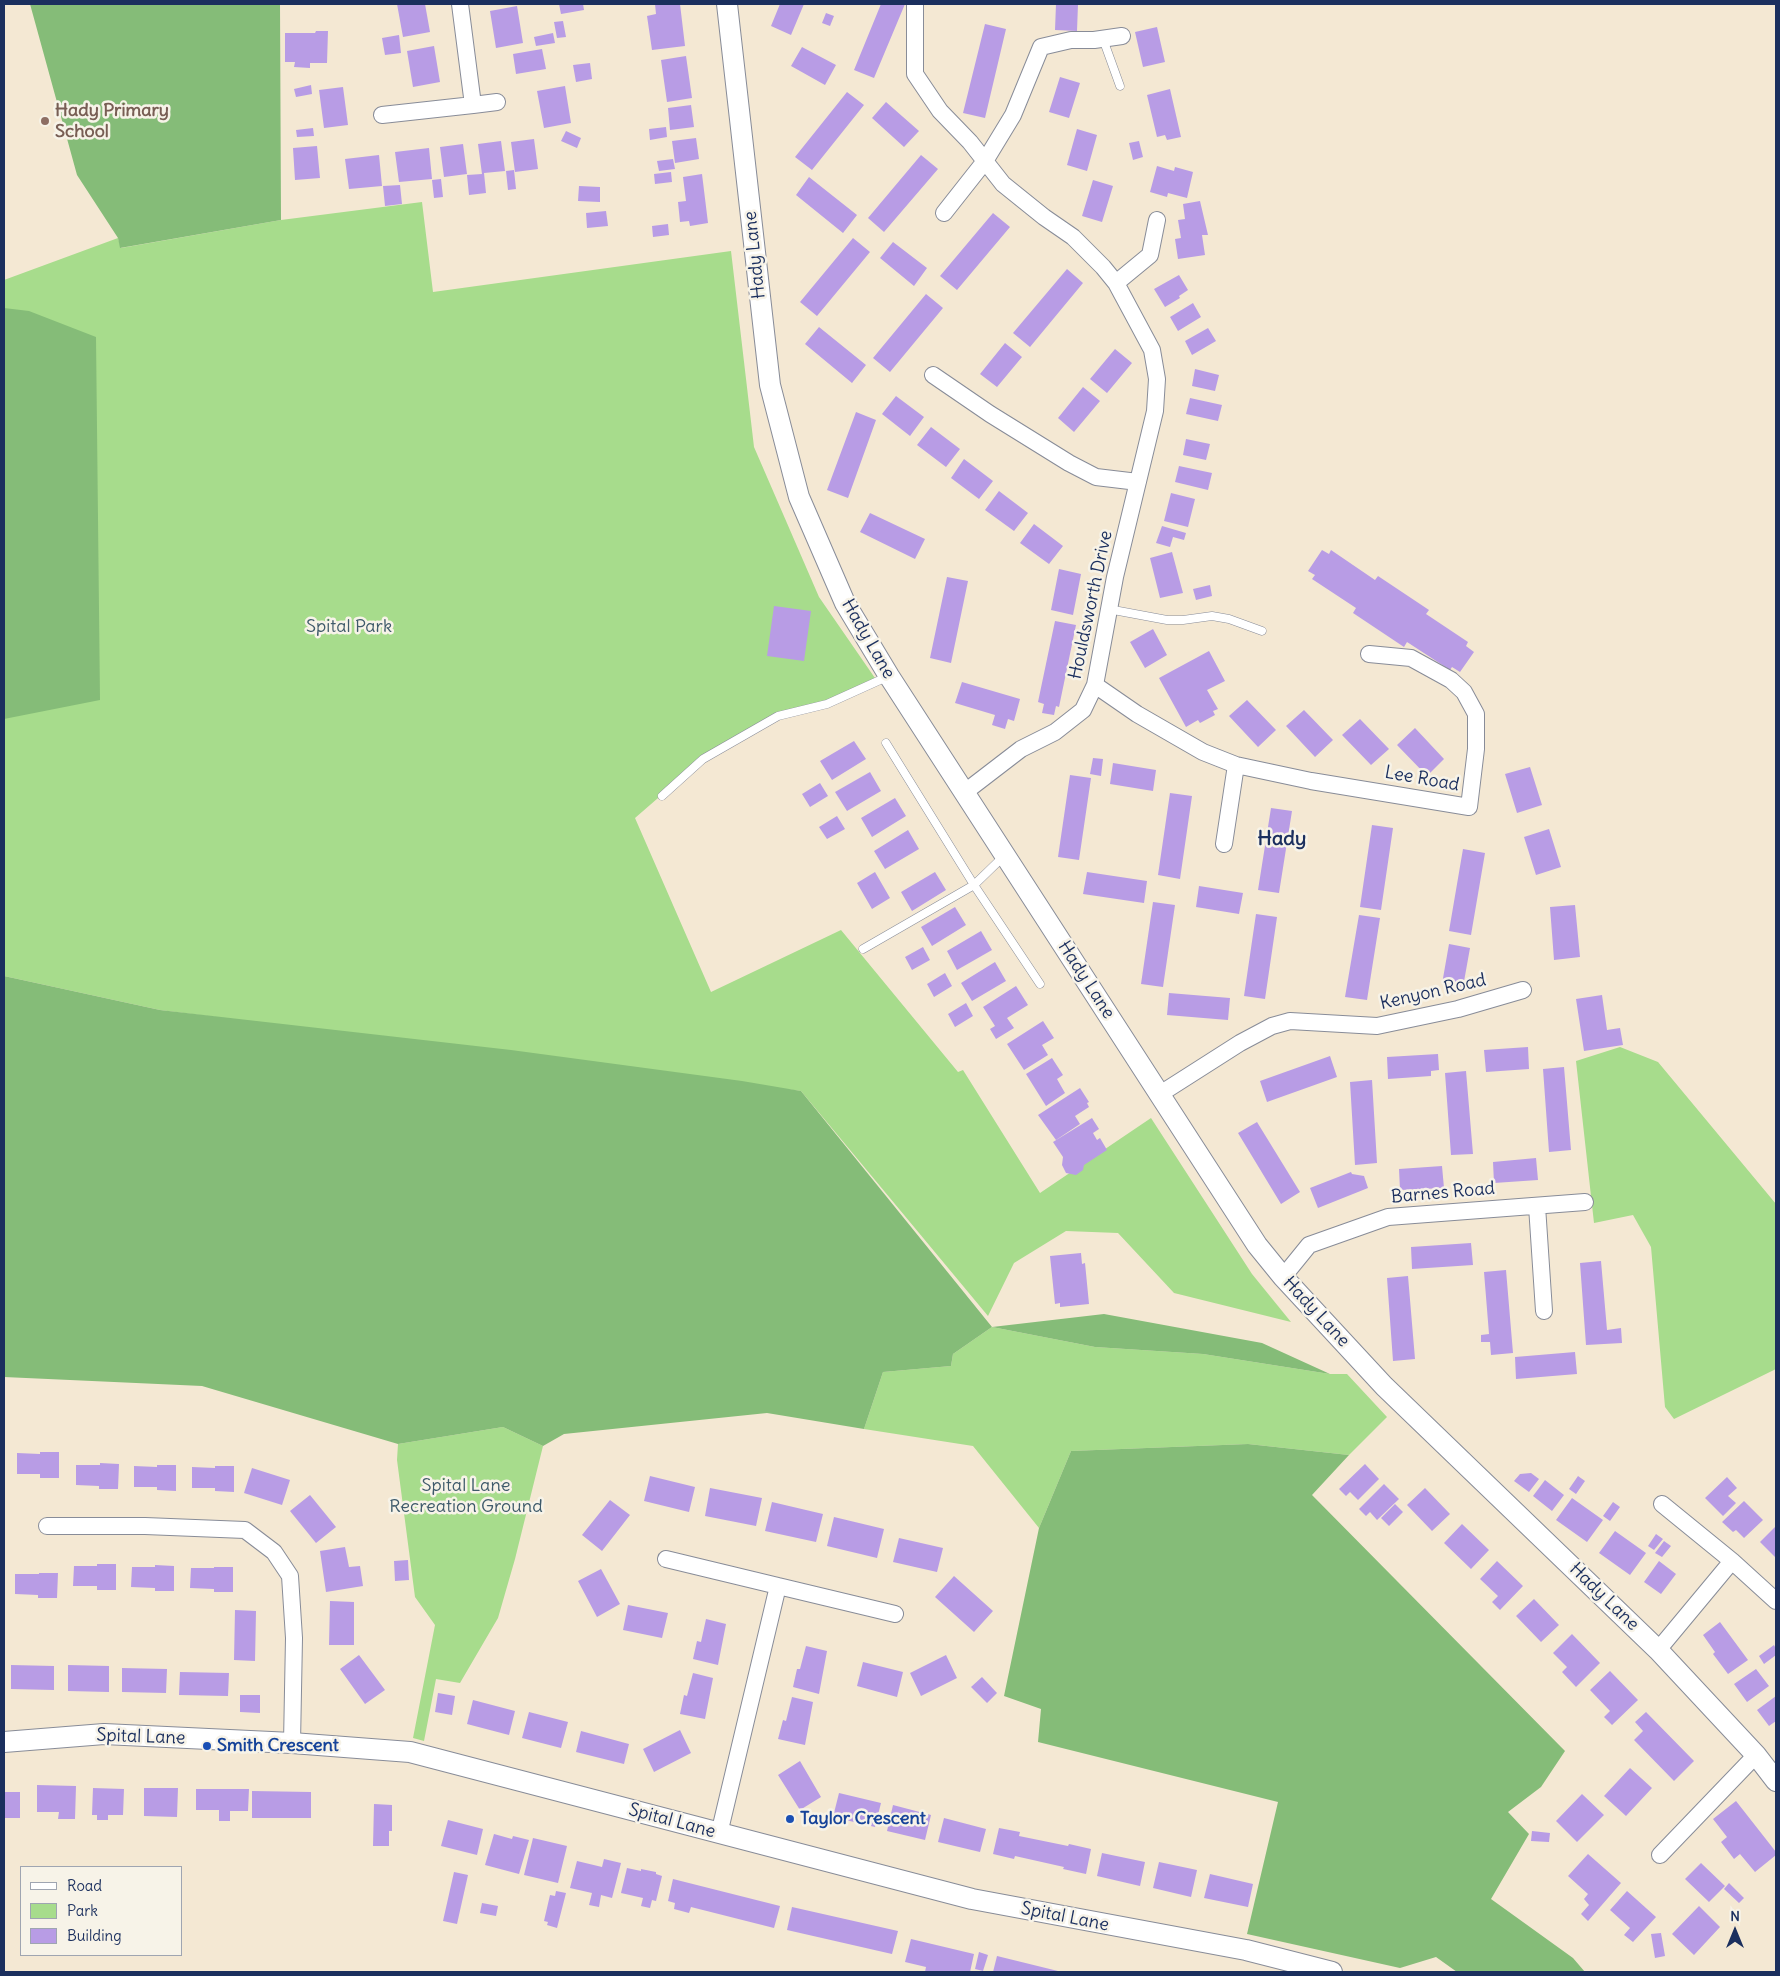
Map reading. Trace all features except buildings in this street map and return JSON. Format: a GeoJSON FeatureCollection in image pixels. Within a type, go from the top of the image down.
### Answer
{"type":"FeatureCollection","features":[{"type":"Feature","properties":{"kind":"street"},"geometry":{"type":"LineString","coordinates":[[460,4],[473,105]]}},
{"type":"Feature","properties":{"kind":"street","name":"Hady Lane"},"geometry":{"type":"LineString","coordinates":[[727,4],[770,385],[799,497],[845,603],[890,676],[1257,1245],[1283,1277],[1384,1386],[1658,1650],[1756,1755],[1776,1781]]}},
{"type":"Feature","properties":{"kind":"street","name":"Houldsworth Drive"},"geometry":{"type":"LineString","coordinates":[[915,4],[915,74],[940,110],[1004,184],[1044,217],[1073,237],[1116,283],[1152,350],[1157,379],[1155,411],[1108,609],[1095,685],[1084,710],[1055,732],[1021,749],[965,792]]}},
{"type":"Feature","properties":{"kind":"street"},"geometry":{"type":"LineString","coordinates":[[944,213],[985,161],[1013,115],[1041,47],[1070,40],[1103,39],[1122,36]]}},
{"type":"Feature","properties":{"kind":"street"},"geometry":{"type":"LineString","coordinates":[[382,115],[497,102]]}},
{"type":"Feature","properties":{"kind":"street"},"geometry":{"type":"LineString","coordinates":[[1116,283],[1150,256],[1157,220]]}},
{"type":"Feature","properties":{"kind":"street"},"geometry":{"type":"LineString","coordinates":[[934,375],[990,414],[1069,463],[1096,477],[1138,482]]}},
{"type":"Feature","properties":{"kind":"street","name":"Lee Road"},"geometry":{"type":"LineString","coordinates":[[1095,685],[1137,714],[1203,752],[1236,765],[1311,782],[1469,807],[1476,749],[1476,714],[1464,692],[1451,680],[1411,658],[1368,654]]}},
{"type":"Feature","properties":{"kind":"street"},"geometry":{"type":"LineString","coordinates":[[1224,844],[1236,765]]}},
{"type":"Feature","properties":{"kind":"street","name":"Kenyon Road"},"geometry":{"type":"LineString","coordinates":[[1160,1094],[1240,1043],[1272,1026],[1290,1021],[1377,1026],[1458,1009],[1523,990]]}},
{"type":"Feature","properties":{"kind":"street","name":"Barnes Road"},"geometry":{"type":"LineString","coordinates":[[1283,1277],[1309,1245],[1388,1217],[1585,1202]]}},
{"type":"Feature","properties":{"kind":"street"},"geometry":{"type":"LineString","coordinates":[[1537,1206],[1544,1311]]}},
{"type":"Feature","properties":{"kind":"street"},"geometry":{"type":"LineString","coordinates":[[1662,1504],[1732,1561],[1776,1601]]}},
{"type":"Feature","properties":{"kind":"street"},"geometry":{"type":"LineString","coordinates":[[47,1526],[145,1526],[245,1530],[274,1552],[290,1576],[294,1638],[292,1743]]}},
{"type":"Feature","properties":{"kind":"street"},"geometry":{"type":"LineString","coordinates":[[666,1559],[895,1614]]}},
{"type":"Feature","properties":{"kind":"street"},"geometry":{"type":"LineString","coordinates":[[1658,1650],[1732,1561]]}},
{"type":"Feature","properties":{"kind":"street"},"geometry":{"type":"LineString","coordinates":[[720,1834],[778,1586]]}},
{"type":"Feature","properties":{"kind":"street","name":"Spital Lane"},"geometry":{"type":"LineString","coordinates":[[4,1742],[104,1734],[292,1743],[410,1752],[972,1899],[1246,1950],[1332,1972]]}},
{"type":"Feature","properties":{"kind":"street"},"geometry":{"type":"LineString","coordinates":[[1660,1855],[1756,1755]]}},
{"type":"Feature","properties":{"kind":"lane"},"geometry":{"type":"LineString","coordinates":[[1103,39],[1120,86]]}},
{"type":"Feature","properties":{"kind":"lane"},"geometry":{"type":"LineString","coordinates":[[1108,609],[1167,620],[1212,616],[1229,619],[1262,631]]}},
{"type":"Feature","properties":{"kind":"lane"},"geometry":{"type":"LineString","coordinates":[[662,796],[703,760],[778,716],[827,704],[890,676]]}},
{"type":"Feature","properties":{"kind":"lane"},"geometry":{"type":"LineString","coordinates":[[886,743],[974,885],[1040,984]]}},
{"type":"Feature","properties":{"kind":"lane"},"geometry":{"type":"LineString","coordinates":[[864,949],[974,885],[1006,855]]}},
{"type":"Feature","properties":{"kind":"green space"},"geometry":{"type":"Polygon","coordinates":[[[30,4],[280,4],[281,220],[120,248],[118,238],[77,175],[30,4]]]}},
{"type":"Feature","properties":{"kind":"green space","name":"Spital Park"},"geometry":{"type":"Polygon","coordinates":[[[422,202],[433,292],[731,251],[754,447],[819,597],[877,681],[827,704],[778,716],[703,759],[635,818],[711,992],[841,930],[958,1072],[963,1070],[1040,1193],[1151,1118],[1252,1274],[1291,1322],[1174,1293],[1118,1233],[1066,1231],[1014,1263],[988,1316],[801,1091],[160,1010],[4,976],[4,280],[118,238],[121,248],[281,220],[422,202]]]}},
{"type":"Feature","properties":{"kind":"green space"},"geometry":{"type":"Polygon","coordinates":[[[4,308],[29,311],[96,337],[100,700],[4,719],[4,308]]]}},
{"type":"Feature","properties":{"kind":"green space"},"geometry":{"type":"Polygon","coordinates":[[[4,976],[160,1010],[511,1050],[742,1081],[801,1091],[992,1327],[953,1354],[951,1366],[883,1372],[864,1429],[767,1413],[564,1434],[543,1446],[503,1427],[398,1444],[202,1386],[4,1377],[4,976]]]}},
{"type":"Feature","properties":{"kind":"green space"},"geometry":{"type":"Polygon","coordinates":[[[1620,1047],[1658,1062],[1776,1204],[1776,1369],[1674,1419],[1665,1407],[1651,1247],[1633,1215],[1594,1223],[1576,1061],[1620,1047]]]}},
{"type":"Feature","properties":{"kind":"green space"},"geometry":{"type":"Polygon","coordinates":[[[1104,1314],[1262,1343],[1330,1374],[1203,1354],[1095,1347],[992,1327],[1104,1314]]]}},
{"type":"Feature","properties":{"kind":"green space"},"geometry":{"type":"Polygon","coordinates":[[[992,1327],[1095,1347],[1203,1354],[1330,1374],[1347,1374],[1387,1417],[1349,1455],[1248,1444],[1071,1451],[1039,1528],[973,1446],[864,1429],[883,1372],[951,1366],[953,1354],[992,1327]]]}},
{"type":"Feature","properties":{"kind":"green space","name":"Spital Lane Recreation Ground"},"geometry":{"type":"Polygon","coordinates":[[[503,1427],[543,1446],[515,1559],[498,1618],[460,1683],[436,1679],[424,1741],[413,1738],[435,1625],[415,1597],[397,1460],[398,1444],[503,1427]]]}},
{"type":"Feature","properties":{"kind":"green space"},"geometry":{"type":"Polygon","coordinates":[[[1248,1444],[1349,1455],[1312,1495],[1565,1751],[1541,1787],[1508,1812],[1529,1834],[1491,1899],[1573,1958],[1585,1972],[1457,1972],[1436,1957],[1400,1968],[1247,1934],[1278,1802],[1038,1742],[1041,1709],[1004,1696],[1039,1528],[1071,1451],[1248,1444]]]}},
{"type":"Feature","properties":{"kind":"place","name":"Hady Primary School"},"geometry":{"type":"Point","coordinates":[45,121]}},
{"type":"Feature","properties":{"kind":"place","name":"Smith Crescent"},"geometry":{"type":"Point","coordinates":[207,1746]}},
{"type":"Feature","properties":{"kind":"place","name":"Taylor Crescent"},"geometry":{"type":"Point","coordinates":[790,1819]}},
{"type":"Feature","properties":{"kind":"district","name":"Hady"},"geometry":{"type":"Point","coordinates":[1282,839]}}]}
